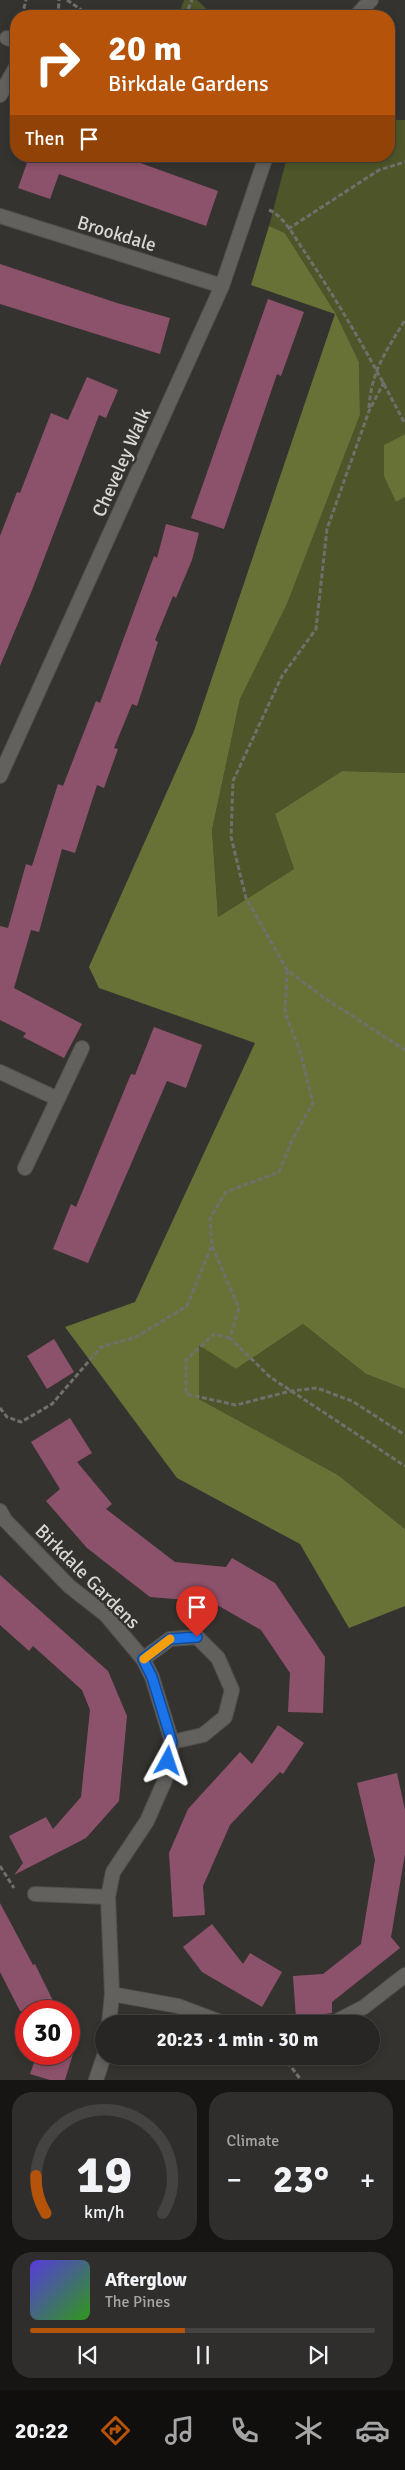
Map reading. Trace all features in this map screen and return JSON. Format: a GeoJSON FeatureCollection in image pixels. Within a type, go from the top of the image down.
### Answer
{"type":"FeatureCollection","features":[{"type":"Feature","properties":{"kind":"street"},"geometry":{"type":"LineString","coordinates":[[362,10],[371,0]]}},
{"type":"Feature","properties":{"kind":"street"},"geometry":{"type":"LineString","coordinates":[[0,95],[10,78]]}},
{"type":"Feature","properties":{"kind":"street","name":"Cheveley Walk"},"geometry":{"type":"LineString","coordinates":[[0,776],[222,286],[264,162]]}},
{"type":"Feature","properties":{"kind":"street","name":"Brookdale"},"geometry":{"type":"LineString","coordinates":[[0,216],[222,286]]}},
{"type":"Feature","properties":{"kind":"street"},"geometry":{"type":"LineString","coordinates":[[25,1168],[56,1098],[82,1048]]}},
{"type":"Feature","properties":{"kind":"street"},"geometry":{"type":"LineString","coordinates":[[0,1072],[56,1098]]}},
{"type":"Feature","properties":{"kind":"street","name":"Birkdale Gardens"},"geometry":{"type":"LineString","coordinates":[[3,1516],[69,1586],[106,1615],[143,1659],[152,1677],[172,1742]]}},
{"type":"Feature","properties":{"kind":"street"},"geometry":{"type":"LineString","coordinates":[[110,2015],[112,1994],[108,1897],[113,1872],[147,1821],[161,1788],[172,1742],[203,1735],[224,1717],[232,1690],[218,1658],[197,1637],[170,1639],[143,1659]]}},
{"type":"Feature","properties":{"kind":"street"},"geometry":{"type":"LineString","coordinates":[[35,1894],[108,1897]]}},
{"type":"Feature","properties":{"kind":"street"},"geometry":{"type":"LineString","coordinates":[[348,2015],[364,2007],[405,1975]]}},
{"type":"Feature","properties":{"kind":"street"},"geometry":{"type":"LineString","coordinates":[[112,1994],[178,2006],[202,2015]]}},
{"type":"Feature","properties":{"kind":"street"},"geometry":{"type":"LineString","coordinates":[[96,2080],[101,2065]]}},
{"type":"Feature","properties":{"kind":"path"},"geometry":{"type":"LineString","coordinates":[[67,0],[81,10]]}},
{"type":"Feature","properties":{"kind":"path"},"geometry":{"type":"LineString","coordinates":[[288,229],[379,170],[405,162]]}},
{"type":"Feature","properties":{"kind":"path"},"geometry":{"type":"LineString","coordinates":[[251,203],[272,212],[288,229],[326,284],[377,367],[405,424]]}},
{"type":"Feature","properties":{"kind":"path"},"geometry":{"type":"LineString","coordinates":[[369,411],[370,390],[377,367],[405,320]]}},
{"type":"Feature","properties":{"kind":"path"},"geometry":{"type":"LineString","coordinates":[[384,382],[369,411],[326,529],[322,586],[316,629],[282,676],[233,781],[232,837],[246,898],[287,970],[323,997],[405,1050]]}},
{"type":"Feature","properties":{"kind":"path"},"geometry":{"type":"LineString","coordinates":[[230,1338],[238,1308],[212,1246],[210,1218],[226,1192],[279,1172],[292,1140],[313,1103],[300,1051],[285,1013],[287,970]]}},
{"type":"Feature","properties":{"kind":"path"},"geometry":{"type":"LineString","coordinates":[[0,1408],[7,1417],[21,1422],[52,1404],[101,1347],[136,1337],[187,1306],[212,1246]]}},
{"type":"Feature","properties":{"kind":"path"},"geometry":{"type":"LineString","coordinates":[[405,1435],[352,1401],[317,1388],[291,1391],[236,1405],[186,1394],[186,1360],[214,1334],[230,1338],[270,1377],[291,1391],[405,1466]]}},
{"type":"Feature","properties":{"kind":"path"},"geometry":{"type":"LineString","coordinates":[[290,2065],[301,2080]]}},
{"type":"Feature","properties":{"kind":"green space"},"geometry":{"type":"Polygon","coordinates":[[[184,0],[197,0],[208,10],[180,10],[184,0]]]}},
{"type":"Feature","properties":{"kind":"green space"},"geometry":{"type":"Polygon","coordinates":[[[395,120],[405,120],[405,434],[384,445],[396,502],[405,497],[405,773],[342,771],[275,814],[294,869],[218,917],[212,830],[240,699],[287,604],[360,415],[359,362],[336,314],[285,233],[269,226],[286,162],[395,162],[395,120]]]}},
{"type":"Feature","properties":{"kind":"green space"},"geometry":{"type":"Polygon","coordinates":[[[269,226],[285,233],[336,314],[359,362],[360,415],[287,604],[240,699],[212,830],[218,917],[294,869],[275,814],[342,771],[405,773],[405,1389],[366,1374],[303,1324],[236,1369],[199,1345],[199,1399],[338,1475],[405,1529],[405,1606],[349,1628],[300,1544],[177,1478],[65,1327],[135,1302],[255,1043],[99,988],[89,967],[194,731],[335,314],[251,285],[269,226]]]}},
{"type":"Feature","properties":{"kind":"green space"},"geometry":{"type":"Polygon","coordinates":[[[405,434],[405,497],[396,502],[384,476],[384,445],[405,434]]]}},
{"type":"Feature","properties":{"kind":"green space"},"geometry":{"type":"Polygon","coordinates":[[[303,1324],[366,1374],[405,1389],[405,1529],[338,1475],[199,1399],[199,1344],[236,1369],[303,1324]]]}},
{"type":"Feature","properties":{"kind":"building"},"geometry":{"type":"Polygon","coordinates":[[[24,162],[138,162],[218,191],[206,226],[59,174],[50,199],[18,188],[27,163],[24,162]]]}},
{"type":"Feature","properties":{"kind":"building"},"geometry":{"type":"Polygon","coordinates":[[[0,264],[117,303],[170,318],[160,354],[0,304],[0,264]]]}},
{"type":"Feature","properties":{"kind":"building"},"geometry":{"type":"Polygon","coordinates":[[[268,299],[304,312],[281,376],[277,374],[224,529],[191,518],[268,299]]]}},
{"type":"Feature","properties":{"kind":"building"},"geometry":{"type":"Polygon","coordinates":[[[87,377],[118,390],[106,418],[99,415],[32,590],[0,666],[0,536],[17,492],[20,493],[51,413],[68,420],[87,377]]]}},
{"type":"Feature","properties":{"kind":"building"},"geometry":{"type":"Polygon","coordinates":[[[166,524],[199,533],[192,560],[176,598],[173,596],[155,640],[158,642],[137,706],[132,704],[114,748],[118,749],[104,788],[97,785],[75,853],[62,849],[39,932],[31,930],[14,988],[82,1024],[64,1058],[23,1037],[26,1033],[0,1020],[0,926],[8,928],[26,864],[32,866],[58,784],[63,786],[96,701],[100,703],[154,556],[157,558],[166,524]]]}},
{"type":"Feature","properties":{"kind":"building"},"geometry":{"type":"Polygon","coordinates":[[[154,1027],[202,1045],[186,1088],[167,1081],[88,1263],[53,1249],[71,1204],[76,1207],[131,1074],[135,1075],[154,1027]]]}},
{"type":"Feature","properties":{"kind":"building"},"geometry":{"type":"Polygon","coordinates":[[[54,1339],[74,1372],[47,1389],[27,1356],[54,1339]]]}},
{"type":"Feature","properties":{"kind":"building"},"geometry":{"type":"Polygon","coordinates":[[[70,1418],[92,1453],[77,1462],[112,1504],[106,1509],[175,1562],[226,1567],[232,1558],[275,1583],[325,1657],[323,1713],[288,1712],[290,1673],[261,1630],[212,1602],[150,1597],[87,1548],[46,1501],[60,1489],[31,1442],[70,1418]]]}},
{"type":"Feature","properties":{"kind":"building"},"geometry":{"type":"Polygon","coordinates":[[[0,1575],[108,1671],[127,1716],[119,1801],[86,1838],[14,1875],[23,1863],[9,1836],[46,1817],[53,1829],[81,1797],[90,1710],[82,1690],[33,1646],[29,1651],[0,1625],[0,1575]]]}},
{"type":"Feature","properties":{"kind":"building"},"geometry":{"type":"Polygon","coordinates":[[[278,1725],[304,1743],[283,1774],[280,1772],[230,1825],[203,1886],[205,1915],[173,1917],[169,1853],[188,1809],[240,1752],[252,1764],[278,1725]]]}},
{"type":"Feature","properties":{"kind":"building"},"geometry":{"type":"Polygon","coordinates":[[[397,1773],[405,1810],[405,1854],[391,1937],[400,1948],[332,2002],[332,2013],[296,2015],[293,1976],[323,1974],[361,1944],[375,1860],[357,1783],[397,1773]]]}},
{"type":"Feature","properties":{"kind":"building"},"geometry":{"type":"Polygon","coordinates":[[[0,1903],[33,1965],[35,1964],[53,2000],[15,2001],[0,1972],[0,1903]]]}},
{"type":"Feature","properties":{"kind":"building"},"geometry":{"type":"Polygon","coordinates":[[[212,1924],[243,1964],[250,1953],[282,1972],[262,2007],[202,1972],[183,1947],[212,1924]]]}},
{"type":"Feature","properties":{"kind":"building"},"geometry":{"type":"Polygon","coordinates":[[[33,2065],[70,2065],[65,2080],[50,2080],[30,2074],[33,2065]]]}},
{"type":"Feature","properties":{"kind":"slow traffic"},"geometry":{"type":"LineString","coordinates":[[144,1659],[170,1639]]}},
{"type":"Feature","properties":{"kind":"route"},"geometry":{"type":"LineString","coordinates":[[168,1761],[172,1742],[152,1677],[143,1659],[170,1639],[197,1637]]}}]}
